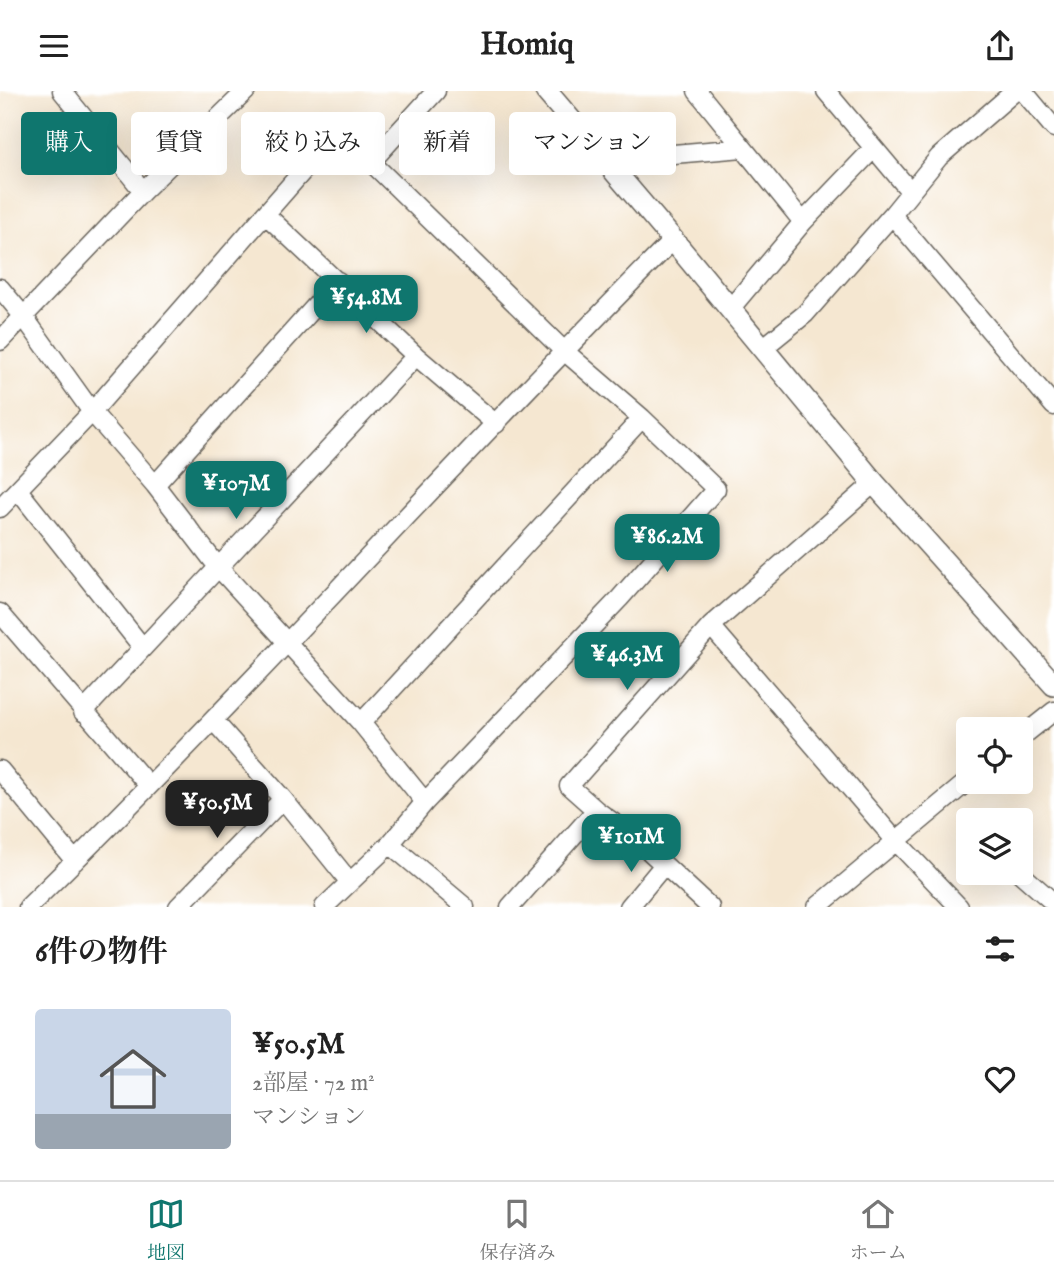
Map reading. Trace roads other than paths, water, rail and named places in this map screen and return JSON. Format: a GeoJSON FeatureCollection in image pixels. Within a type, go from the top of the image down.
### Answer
{"type":"FeatureCollection","features":[{"type":"Feature","properties":{"kind":"street"},"geometry":{"type":"LineString","coordinates":[[62,91],[143,191]]}},
{"type":"Feature","properties":{"kind":"street"},"geometry":{"type":"LineString","coordinates":[[0,341],[143,191],[246,91]]}},
{"type":"Feature","properties":{"kind":"street"},"geometry":{"type":"LineString","coordinates":[[385,147],[436,91]]}},
{"type":"Feature","properties":{"kind":"street"},"geometry":{"type":"LineString","coordinates":[[545,91],[563,112]]}},
{"type":"Feature","properties":{"kind":"street"},"geometry":{"type":"LineString","coordinates":[[697,91],[803,222]]}},
{"type":"Feature","properties":{"kind":"street"},"geometry":{"type":"LineString","coordinates":[[826,91],[910,191]]}},
{"type":"Feature","properties":{"kind":"street"},"geometry":{"type":"LineString","coordinates":[[763,348],[805,314],[939,157],[1015,91]]}},
{"type":"Feature","properties":{"kind":"street"},"geometry":{"type":"LineString","coordinates":[[1023,91],[1054,128]]}},
{"type":"Feature","properties":{"kind":"street"},"geometry":{"type":"LineString","coordinates":[[676,154],[743,148]]}},
{"type":"Feature","properties":{"kind":"street"},"geometry":{"type":"LineString","coordinates":[[730,309],[803,222],[874,148]]}},
{"type":"Feature","properties":{"kind":"street"},"geometry":{"type":"LineString","coordinates":[[0,508],[92,412],[299,175]]}},
{"type":"Feature","properties":{"kind":"street"},"geometry":{"type":"LineString","coordinates":[[324,907],[390,844],[425,803],[620,598],[716,489],[642,418],[563,350],[384,175]]}},
{"type":"Feature","properties":{"kind":"street"},"geometry":{"type":"LineString","coordinates":[[617,175],[874,483],[1054,685]]}},
{"type":"Feature","properties":{"kind":"street"},"geometry":{"type":"LineString","coordinates":[[265,214],[416,356],[496,424]]}},
{"type":"Feature","properties":{"kind":"street"},"geometry":{"type":"LineString","coordinates":[[892,215],[1054,406]]}},
{"type":"Feature","properties":{"kind":"street"},"geometry":{"type":"LineString","coordinates":[[28,907],[213,720],[496,424],[563,350],[673,240]]}},
{"type":"Feature","properties":{"kind":"street"},"geometry":{"type":"LineString","coordinates":[[155,485],[338,281]]}},
{"type":"Feature","properties":{"kind":"street"},"geometry":{"type":"LineString","coordinates":[[0,288],[92,412],[155,485],[218,567],[362,723],[425,803]]}},
{"type":"Feature","properties":{"kind":"street"},"geometry":{"type":"LineString","coordinates":[[83,712],[416,356]]}},
{"type":"Feature","properties":{"kind":"street"},"geometry":{"type":"LineString","coordinates":[[362,723],[642,418]]}},
{"type":"Feature","properties":{"kind":"street"},"geometry":{"type":"LineString","coordinates":[[710,907],[635,838],[596,810],[569,786],[711,626],[874,483]]}},
{"type":"Feature","properties":{"kind":"street"},"geometry":{"type":"LineString","coordinates":[[18,490],[143,648]]}},
{"type":"Feature","properties":{"kind":"street"},"geometry":{"type":"LineString","coordinates":[[0,613],[149,786]]}},
{"type":"Feature","properties":{"kind":"street"},"geometry":{"type":"LineString","coordinates":[[711,626],[895,840],[959,907]]}},
{"type":"Feature","properties":{"kind":"street"},"geometry":{"type":"LineString","coordinates":[[1033,728],[1054,711]]}},
{"type":"Feature","properties":{"kind":"street"},"geometry":{"type":"LineString","coordinates":[[213,720],[283,799],[349,881]]}},
{"type":"Feature","properties":{"kind":"street"},"geometry":{"type":"LineString","coordinates":[[0,770],[75,861]]}},
{"type":"Feature","properties":{"kind":"street"},"geometry":{"type":"LineString","coordinates":[[817,907],[956,791]]}},
{"type":"Feature","properties":{"kind":"street"},"geometry":{"type":"LineString","coordinates":[[178,907],[283,799]]}},
{"type":"Feature","properties":{"kind":"street"},"geometry":{"type":"LineString","coordinates":[[510,907],[596,810]]}},
{"type":"Feature","properties":{"kind":"street"},"geometry":{"type":"LineString","coordinates":[[390,844],[465,907]]}},
{"type":"Feature","properties":{"kind":"street"},"geometry":{"type":"LineString","coordinates":[[629,907],[663,866]]}},
{"type":"Feature","properties":{"kind":"street"},"geometry":{"type":"LineString","coordinates":[[1033,884],[1054,903]]}}]}
